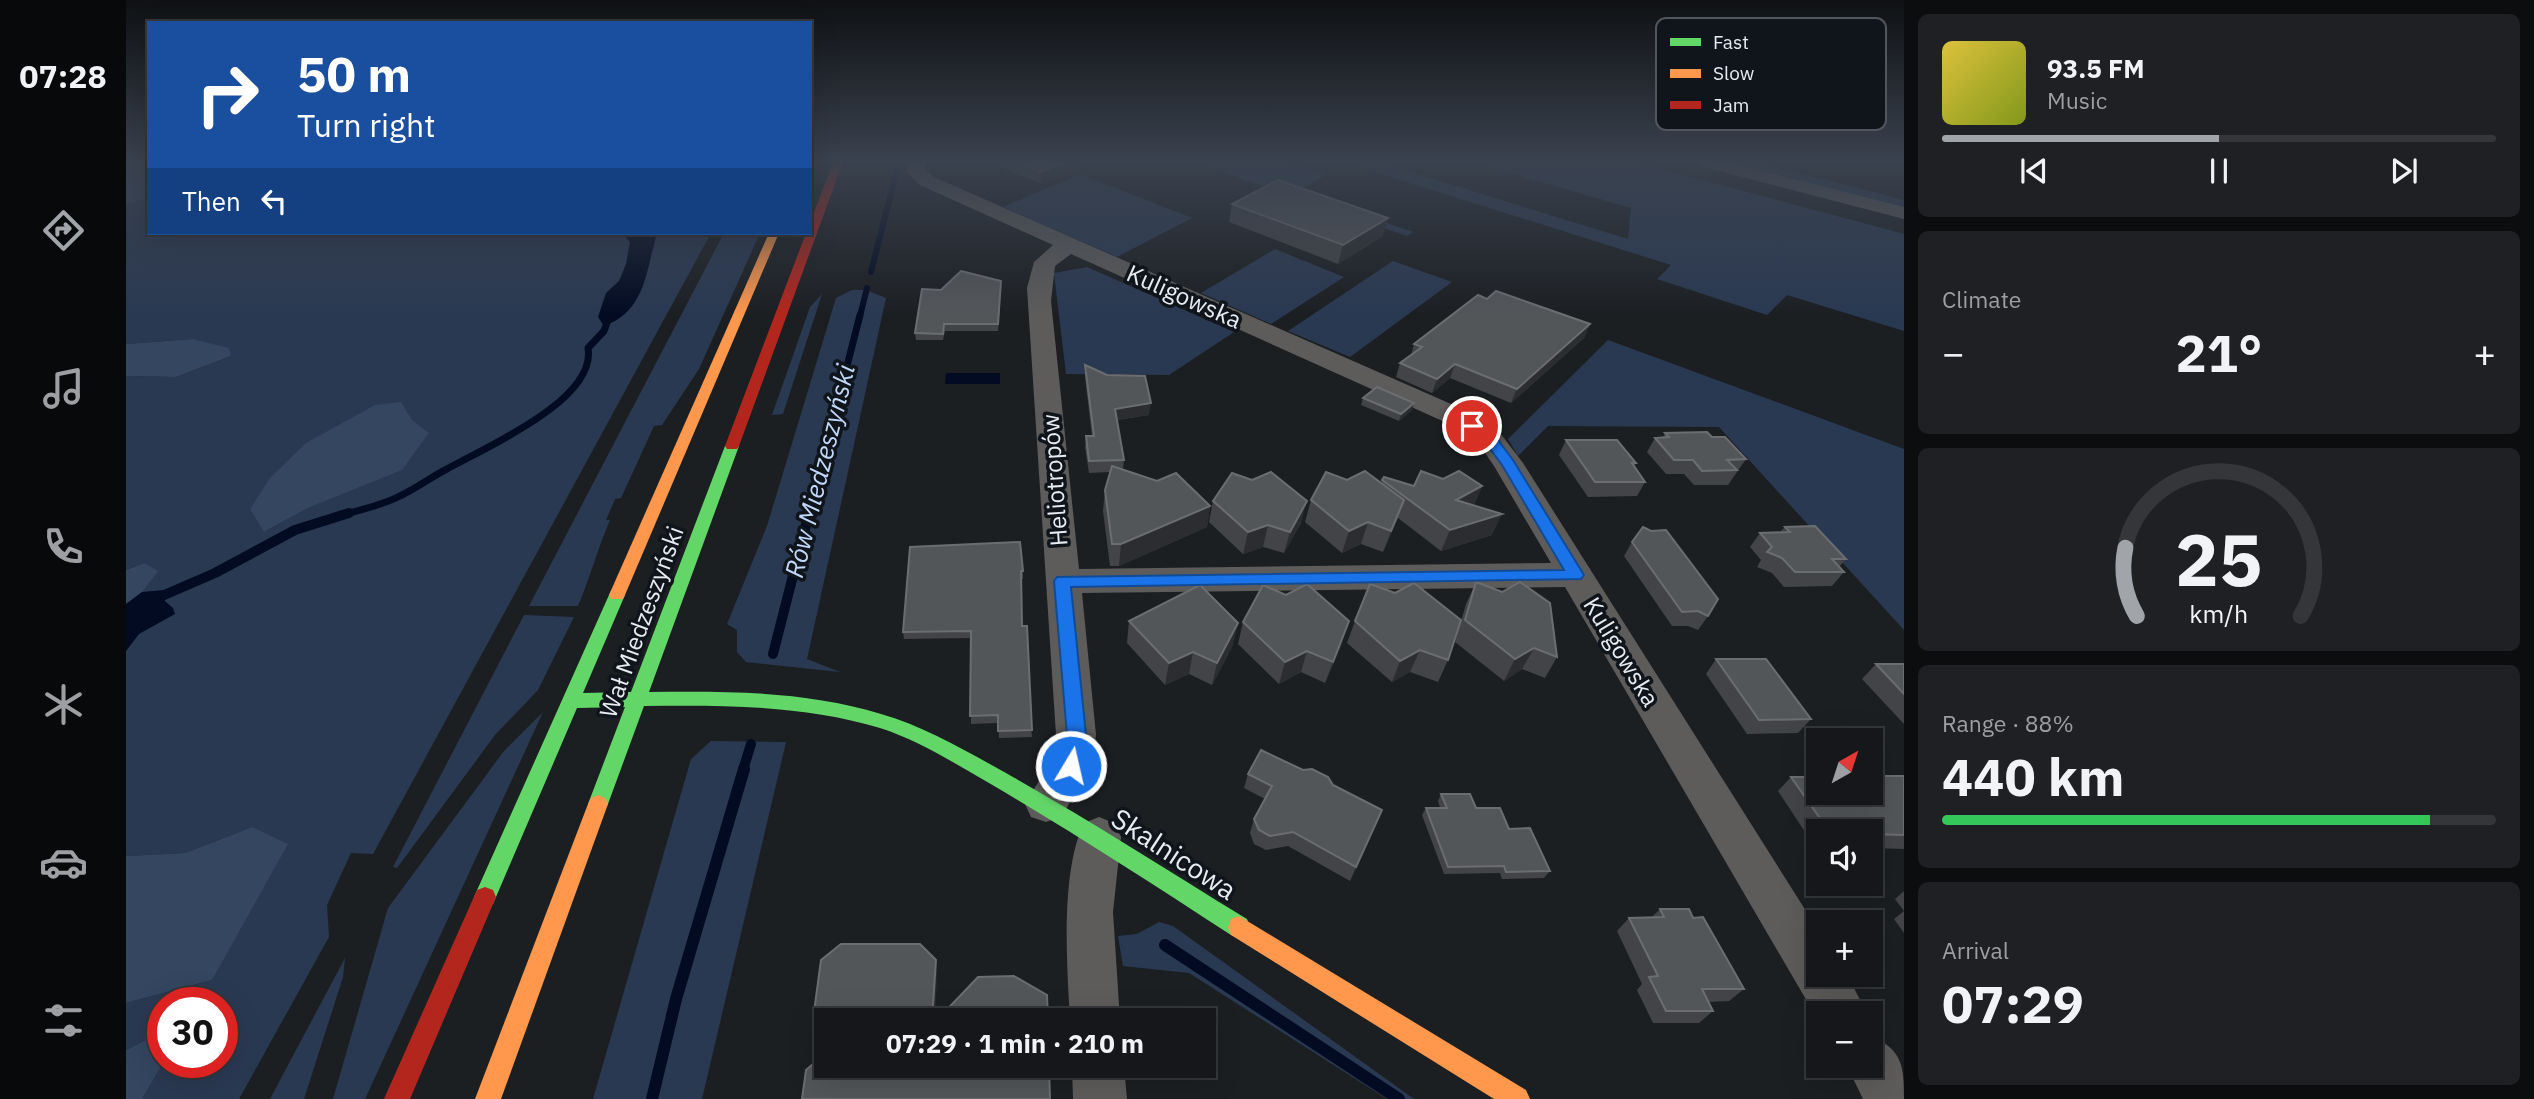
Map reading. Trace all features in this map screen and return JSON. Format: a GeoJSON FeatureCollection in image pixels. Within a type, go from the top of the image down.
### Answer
{"type":"FeatureCollection","features":[{"type":"Feature","properties":{"kind":"main road","name":"Wał Miedzeszyński"},"geometry":{"type":"LineString","coordinates":[[812,232],[819,213]]}},
{"type":"Feature","properties":{"kind":"main road","name":"Wał Miedzeszyński"},"geometry":{"type":"LineString","coordinates":[[397,1099],[773,235]]}},
{"type":"Feature","properties":{"kind":"main road","name":"Wał Miedzeszyński"},"geometry":{"type":"LineString","coordinates":[[488,1099],[811,235]]}},
{"type":"Feature","properties":{"kind":"main road","name":"Skalnicowa"},"geometry":{"type":"LineString","coordinates":[[570,701],[769,704],[866,717],[927,740],[1046,804],[1284,957],[1517,1099]]}},
{"type":"Feature","properties":{"kind":"street","name":"Kuligowska"},"geometry":{"type":"LineString","coordinates":[[998,213],[1457,417],[1487,435],[1508,463],[1835,1001]]}},
{"type":"Feature","properties":{"kind":"street","name":"Heliotropów"},"geometry":{"type":"LineString","coordinates":[[1046,804],[1071,766],[1076,735],[1046,366],[1040,322],[1043,266],[1052,255],[1069,246]]}},
{"type":"Feature","properties":{"kind":"street"},"geometry":{"type":"LineString","coordinates":[[1063,581],[1576,575]]}},
{"type":"Feature","properties":{"kind":"street"},"geometry":{"type":"LineString","coordinates":[[1094,1008],[1090,912],[1100,837]]}},
{"type":"Feature","properties":{"kind":"street"},"geometry":{"type":"LineString","coordinates":[[1099,1078],[1100,1099]]}},
{"type":"Feature","properties":{"kind":"street"},"geometry":{"type":"LineString","coordinates":[[1881,1078],[1893,1099]]}},
{"type":"Feature","properties":{"kind":"shaded area"},"geometry":{"type":"Polygon","coordinates":[[[126,213],[147,213],[147,235],[710,235],[373,854],[351,853],[327,905],[329,937],[239,1099],[142,1099],[154,1078],[238,1078],[238,987],[186,987],[212,980],[252,827],[185,853],[126,856],[126,594],[144,563],[126,570],[126,376],[176,377],[231,356],[192,339],[126,344],[126,213]],[[412,420],[264,532],[310,507],[412,420]]]}},
{"type":"Feature","properties":{"kind":"shaded area"},"geometry":{"type":"Polygon","coordinates":[[[1017,213],[1180,213],[1192,218],[1117,257],[1017,213]]]}},
{"type":"Feature","properties":{"kind":"shaded area"},"geometry":{"type":"Polygon","coordinates":[[[1341,213],[1358,213],[1413,232],[1407,236],[1341,213]]]}},
{"type":"Feature","properties":{"kind":"shaded area"},"geometry":{"type":"Polygon","coordinates":[[[1506,213],[1545,213],[1628,239],[1630,213],[1827,213],[1904,234],[1904,331],[1787,295],[1767,315],[1657,279],[1671,265],[1506,213]]]}},
{"type":"Feature","properties":{"kind":"shaded area"},"geometry":{"type":"Polygon","coordinates":[[[624,235],[656,235],[642,288],[636,300],[618,319],[604,326],[598,317],[606,293],[619,281],[626,264],[630,242],[624,235]]]}},
{"type":"Feature","properties":{"kind":"shaded area"},"geometry":{"type":"Polygon","coordinates":[[[723,235],[759,235],[699,369],[662,425],[654,426],[621,498],[615,499],[606,520],[610,520],[578,606],[529,606],[723,235]]]}},
{"type":"Feature","properties":{"kind":"shaded area"},"geometry":{"type":"Polygon","coordinates":[[[1275,249],[1344,277],[1271,324],[1201,293],[1275,249]]]}},
{"type":"Feature","properties":{"kind":"shaded area"},"geometry":{"type":"Polygon","coordinates":[[[1393,261],[1452,282],[1350,357],[1288,331],[1393,261]]]}},
{"type":"Feature","properties":{"kind":"shaded area"},"geometry":{"type":"Polygon","coordinates":[[[1087,267],[1234,332],[1169,375],[1066,374],[1054,273],[1087,267]]]}},
{"type":"Feature","properties":{"kind":"shaded area"},"geometry":{"type":"Polygon","coordinates":[[[852,290],[866,290],[886,298],[807,659],[840,672],[746,662],[737,652],[737,630],[727,624],[767,526],[836,298],[852,290]]]}},
{"type":"Feature","properties":{"kind":"shaded area"},"geometry":{"type":"Polygon","coordinates":[[[822,294],[783,414],[772,415],[810,307],[822,294]]]}},
{"type":"Feature","properties":{"kind":"shaded area"},"geometry":{"type":"Polygon","coordinates":[[[192,339],[229,348],[231,356],[176,377],[126,376],[126,344],[192,339]]]}},
{"type":"Feature","properties":{"kind":"shaded area"},"geometry":{"type":"Polygon","coordinates":[[[1608,340],[1904,449],[1904,630],[1719,427],[1548,426],[1518,456],[1508,439],[1608,340]]]}},
{"type":"Feature","properties":{"kind":"shaded area"},"geometry":{"type":"Polygon","coordinates":[[[946,373],[1000,373],[1000,384],[945,384],[946,373]]]}},
{"type":"Feature","properties":{"kind":"shaded area"},"geometry":{"type":"Polygon","coordinates":[[[401,402],[412,420],[429,433],[402,470],[310,507],[264,532],[250,509],[270,478],[306,443],[375,405],[401,402]]]}},
{"type":"Feature","properties":{"kind":"shaded area"},"geometry":{"type":"Polygon","coordinates":[[[144,563],[158,571],[142,592],[126,604],[126,570],[144,563]]]}},
{"type":"Feature","properties":{"kind":"shaded area"},"geometry":{"type":"Polygon","coordinates":[[[164,590],[165,601],[175,614],[139,634],[126,651],[126,604],[142,592],[164,590]]]}},
{"type":"Feature","properties":{"kind":"shaded area"},"geometry":{"type":"Polygon","coordinates":[[[524,615],[574,617],[538,690],[495,735],[397,868],[393,867],[524,615]]]}},
{"type":"Feature","properties":{"kind":"shaded area"},"geometry":{"type":"Polygon","coordinates":[[[543,712],[365,1099],[333,1099],[388,908],[504,751],[543,712]]]}},
{"type":"Feature","properties":{"kind":"shaded area"},"geometry":{"type":"Polygon","coordinates":[[[711,741],[786,742],[702,1099],[593,1099],[691,759],[711,741]]]}},
{"type":"Feature","properties":{"kind":"shaded area"},"geometry":{"type":"Polygon","coordinates":[[[252,827],[288,844],[212,980],[186,987],[147,987],[147,997],[126,1003],[126,856],[185,853],[252,827]]]}},
{"type":"Feature","properties":{"kind":"shaded area"},"geometry":{"type":"Polygon","coordinates":[[[1159,922],[1173,926],[1414,1099],[1387,1099],[1189,973],[1123,966],[1118,936],[1137,934],[1159,922]]]}},
{"type":"Feature","properties":{"kind":"shaded area"},"geometry":{"type":"Polygon","coordinates":[[[345,958],[343,977],[304,1099],[270,1099],[345,958]]]}},
{"type":"Feature","properties":{"kind":"shaded area"},"geometry":{"type":"Polygon","coordinates":[[[147,997],[147,1039],[126,1050],[126,1003],[147,997]]]}},
{"type":"Feature","properties":{"kind":"shaded area"},"geometry":{"type":"Polygon","coordinates":[[[147,1039],[147,1078],[154,1078],[142,1099],[126,1099],[126,1050],[147,1039]]]}},
{"type":"Feature","properties":{"kind":"building"},"geometry":{"type":"Polygon","coordinates":[[[1257,213],[1374,213],[1388,218],[1343,245],[1257,213]]]}},
{"type":"Feature","properties":{"kind":"building"},"geometry":{"type":"Polygon","coordinates":[[[961,271],[1001,281],[998,324],[944,324],[943,334],[915,333],[922,289],[941,290],[961,271]]]}},
{"type":"Feature","properties":{"kind":"building"},"geometry":{"type":"Polygon","coordinates":[[[1496,291],[1590,324],[1517,389],[1455,364],[1437,379],[1400,363],[1422,347],[1414,344],[1478,295],[1487,299],[1496,291]]]}},
{"type":"Feature","properties":{"kind":"building"},"geometry":{"type":"Polygon","coordinates":[[[1085,365],[1107,375],[1145,376],[1151,403],[1115,409],[1124,460],[1089,461],[1086,436],[1094,436],[1085,365]]]}},
{"type":"Feature","properties":{"kind":"building"},"geometry":{"type":"Polygon","coordinates":[[[1377,387],[1414,403],[1401,414],[1363,398],[1377,387]]]}},
{"type":"Feature","properties":{"kind":"building"},"geometry":{"type":"Polygon","coordinates":[[[1707,432],[1712,437],[1725,437],[1746,459],[1727,460],[1737,470],[1702,471],[1693,460],[1674,460],[1655,438],[1669,437],[1665,433],[1707,432]]]}},
{"type":"Feature","properties":{"kind":"building"},"geometry":{"type":"Polygon","coordinates":[[[1566,440],[1617,440],[1636,463],[1632,463],[1645,482],[1595,482],[1566,440]]]}},
{"type":"Feature","properties":{"kind":"building"},"geometry":{"type":"Polygon","coordinates":[[[1112,466],[1157,481],[1176,473],[1210,506],[1121,544],[1112,544],[1105,490],[1112,466]]]}},
{"type":"Feature","properties":{"kind":"building"},"geometry":{"type":"Polygon","coordinates":[[[1365,471],[1404,500],[1391,531],[1368,522],[1349,531],[1311,500],[1326,472],[1347,480],[1365,471]]]}},
{"type":"Feature","properties":{"kind":"building"},"geometry":{"type":"Polygon","coordinates":[[[1421,471],[1443,479],[1459,471],[1482,486],[1456,500],[1502,514],[1450,530],[1382,480],[1384,477],[1414,486],[1421,471]]]}},
{"type":"Feature","properties":{"kind":"building"},"geometry":{"type":"Polygon","coordinates":[[[1271,472],[1307,501],[1290,532],[1268,525],[1248,532],[1213,501],[1232,473],[1252,480],[1271,472]]]}},
{"type":"Feature","properties":{"kind":"building"},"geometry":{"type":"Polygon","coordinates":[[[1815,526],[1846,559],[1832,559],[1844,572],[1795,572],[1782,558],[1767,552],[1772,547],[1760,533],[1790,532],[1785,527],[1815,526]]]}},
{"type":"Feature","properties":{"kind":"building"},"geometry":{"type":"Polygon","coordinates":[[[1643,527],[1651,531],[1666,530],[1718,599],[1708,616],[1698,611],[1682,612],[1632,542],[1643,527]]]}},
{"type":"Feature","properties":{"kind":"building"},"geometry":{"type":"Polygon","coordinates":[[[1020,542],[1023,571],[1022,626],[1027,626],[1032,730],[998,731],[998,715],[970,716],[971,631],[903,632],[910,547],[1020,542]]]}},
{"type":"Feature","properties":{"kind":"building"},"geometry":{"type":"Polygon","coordinates":[[[1476,582],[1502,592],[1520,582],[1550,603],[1557,657],[1534,648],[1515,659],[1465,620],[1476,582]]]}},
{"type":"Feature","properties":{"kind":"building"},"geometry":{"type":"Polygon","coordinates":[[[1414,583],[1461,620],[1448,660],[1420,650],[1400,661],[1355,621],[1370,584],[1395,593],[1414,583]]]}},
{"type":"Feature","properties":{"kind":"building"},"geometry":{"type":"Polygon","coordinates":[[[1307,584],[1349,621],[1333,662],[1307,651],[1285,662],[1243,622],[1263,585],[1286,595],[1307,584]]]}},
{"type":"Feature","properties":{"kind":"building"},"geometry":{"type":"Polygon","coordinates":[[[1200,585],[1238,623],[1217,663],[1193,652],[1169,663],[1129,621],[1200,585]]]}},
{"type":"Feature","properties":{"kind":"building"},"geometry":{"type":"Polygon","coordinates":[[[1716,659],[1766,659],[1811,719],[1759,720],[1716,659]]]}},
{"type":"Feature","properties":{"kind":"building"},"geometry":{"type":"Polygon","coordinates":[[[1876,664],[1904,664],[1904,694],[1876,664]]]}},
{"type":"Feature","properties":{"kind":"building"},"geometry":{"type":"Polygon","coordinates":[[[1261,750],[1303,770],[1312,769],[1328,777],[1333,785],[1382,810],[1356,867],[1293,832],[1270,836],[1259,830],[1254,819],[1272,786],[1248,774],[1261,750]]]}},
{"type":"Feature","properties":{"kind":"building"},"geometry":{"type":"Polygon","coordinates":[[[1883,776],[1904,776],[1904,835],[1883,834],[1883,819],[1820,819],[1811,805],[1883,805],[1883,776]]]}},
{"type":"Feature","properties":{"kind":"building"},"geometry":{"type":"Polygon","coordinates":[[[1791,777],[1806,777],[1806,798],[1791,777]]]}},
{"type":"Feature","properties":{"kind":"building"},"geometry":{"type":"Polygon","coordinates":[[[1441,794],[1470,794],[1476,808],[1500,808],[1509,829],[1530,828],[1550,871],[1506,872],[1504,866],[1448,867],[1426,808],[1447,808],[1441,794]]]}},
{"type":"Feature","properties":{"kind":"building"},"geometry":{"type":"Polygon","coordinates":[[[1660,909],[1689,909],[1693,918],[1703,917],[1744,989],[1702,989],[1713,1011],[1666,1011],[1649,977],[1658,976],[1629,918],[1664,917],[1660,909]]]}},
{"type":"Feature","properties":{"kind":"building"},"geometry":{"type":"Polygon","coordinates":[[[841,944],[920,944],[936,960],[933,1008],[815,1008],[821,960],[841,944]]]}},
{"type":"Feature","properties":{"kind":"building"},"geometry":{"type":"Polygon","coordinates":[[[1014,976],[1047,995],[1048,1008],[948,1008],[978,977],[1014,976]]]}},
{"type":"Feature","properties":{"kind":"building"},"geometry":{"type":"Polygon","coordinates":[[[814,1063],[814,1078],[1049,1078],[1050,1099],[802,1099],[806,1070],[814,1063]]]}},
{"type":"Feature","properties":{"kind":"waterway","name":"Rów Miedzeszyński"},"geometry":{"type":"LineString","coordinates":[[871,272],[886,213]]}},
{"type":"Feature","properties":{"kind":"waterway","name":"Rów Miedzeszyński"},"geometry":{"type":"LineString","coordinates":[[860,316],[867,288]]}},
{"type":"Feature","properties":{"kind":"waterway","name":"Rów Miedzeszyński"},"geometry":{"type":"LineString","coordinates":[[809,515],[860,315]]}},
{"type":"Feature","properties":{"kind":"waterway"},"geometry":{"type":"LineString","coordinates":[[344,515],[387,502],[406,493],[510,435],[557,404],[575,386],[586,367],[588,348],[604,331],[609,317]]}},
{"type":"Feature","properties":{"kind":"waterway"},"geometry":{"type":"LineString","coordinates":[[155,599],[215,573],[295,530],[349,513]]}},
{"type":"Feature","properties":{"kind":"waterway","name":"Rów Miedzeszyński"},"geometry":{"type":"LineString","coordinates":[[773,654],[809,513]]}},
{"type":"Feature","properties":{"kind":"waterway","name":"Rów Miedzeszyński"},"geometry":{"type":"LineString","coordinates":[[743,770],[751,744]]}},
{"type":"Feature","properties":{"kind":"waterway","name":"Rów Miedzeszyński"},"geometry":{"type":"LineString","coordinates":[[652,1099],[676,999],[744,769]]}},
{"type":"Feature","properties":{"kind":"waterway"},"geometry":{"type":"LineString","coordinates":[[1165,945],[1399,1099]]}},
{"type":"Feature","properties":{"kind":"traffic: fast"},"geometry":{"type":"LineString","coordinates":[[598,804],[732,446]]}},
{"type":"Feature","properties":{"kind":"traffic: fast"},"geometry":{"type":"LineString","coordinates":[[485,897],[617,595]]}},
{"type":"Feature","properties":{"kind":"traffic: fast"},"geometry":{"type":"LineString","coordinates":[[570,701],[766,701],[843,711],[881,721],[937,745],[1022,792],[1239,927]]}},
{"type":"Feature","properties":{"kind":"traffic: slow"},"geometry":{"type":"LineString","coordinates":[[617,595],[773,235]]}},
{"type":"Feature","properties":{"kind":"traffic: slow"},"geometry":{"type":"LineString","coordinates":[[488,1099],[598,804]]}},
{"type":"Feature","properties":{"kind":"traffic: slow"},"geometry":{"type":"LineString","coordinates":[[1239,927],[1517,1099]]}},
{"type":"Feature","properties":{"kind":"traffic: jam"},"geometry":{"type":"LineString","coordinates":[[812,232],[819,213]]}},
{"type":"Feature","properties":{"kind":"traffic: jam"},"geometry":{"type":"LineString","coordinates":[[732,446],[811,235]]}},
{"type":"Feature","properties":{"kind":"traffic: jam"},"geometry":{"type":"LineString","coordinates":[[397,1099],[485,897]]}},
{"type":"Feature","properties":{"kind":"route"},"geometry":{"type":"LineString","coordinates":[[1071,766],[1076,735],[1063,581],[1576,575],[1508,463],[1487,435],[1472,426]]}}]}
